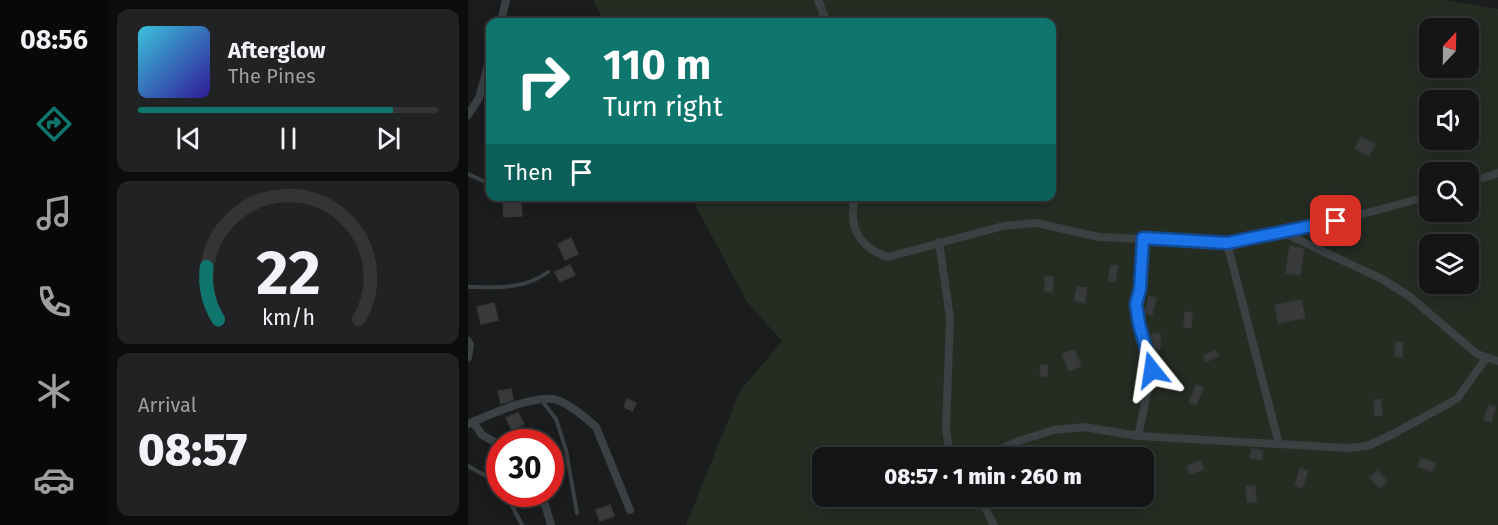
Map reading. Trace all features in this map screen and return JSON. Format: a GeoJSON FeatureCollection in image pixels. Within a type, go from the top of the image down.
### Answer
{"type":"FeatureCollection","features":[{"type":"Feature","properties":{"kind":"street"},"geometry":{"type":"LineString","coordinates":[[502,18],[506,0]]}},
{"type":"Feature","properties":{"kind":"street"},"geometry":{"type":"LineString","coordinates":[[818,0],[825,18]]}},
{"type":"Feature","properties":{"kind":"street"},"geometry":{"type":"LineString","coordinates":[[468,115],[479,98],[486,73]]}},
{"type":"Feature","properties":{"kind":"street"},"geometry":{"type":"LineString","coordinates":[[1479,179],[1498,173]]}},
{"type":"Feature","properties":{"kind":"street"},"geometry":{"type":"LineString","coordinates":[[854,201],[851,211],[856,235],[873,252],[888,257],[1003,226],[1036,223],[1099,237],[1227,243],[1336,221],[1419,199]]}},
{"type":"Feature","properties":{"kind":"street"},"geometry":{"type":"LineString","coordinates":[[1281,232],[1391,285],[1409,296],[1477,354],[1498,361]]}},
{"type":"Feature","properties":{"kind":"street"},"geometry":{"type":"LineString","coordinates":[[1138,435],[1152,370],[1136,304],[1140,289],[1143,238]]}},
{"type":"Feature","properties":{"kind":"street"},"geometry":{"type":"LineString","coordinates":[[939,242],[950,318],[946,429],[948,447]]}},
{"type":"Feature","properties":{"kind":"street"},"geometry":{"type":"LineString","coordinates":[[1227,243],[1279,444]]}},
{"type":"Feature","properties":{"kind":"street"},"geometry":{"type":"LineString","coordinates":[[468,341],[468,357]]}},
{"type":"Feature","properties":{"kind":"street"},"geometry":{"type":"LineString","coordinates":[[1005,447],[1054,430],[1084,427],[1138,435],[1347,448],[1367,446],[1457,399],[1487,357]]}},
{"type":"Feature","properties":{"kind":"street"},"geometry":{"type":"LineString","coordinates":[[486,437],[471,423],[528,402],[551,399],[561,402],[587,418],[596,427],[630,510]]}},
{"type":"Feature","properties":{"kind":"street"},"geometry":{"type":"LineString","coordinates":[[546,507],[551,525]]}},
{"type":"Feature","properties":{"kind":"street"},"geometry":{"type":"LineString","coordinates":[[985,507],[994,525]]}},
{"type":"Feature","properties":{"kind":"lane"},"geometry":{"type":"LineString","coordinates":[[468,174],[486,182]]}},
{"type":"Feature","properties":{"kind":"lane"},"geometry":{"type":"LineString","coordinates":[[468,287],[508,287],[537,281],[548,272]]}},
{"type":"Feature","properties":{"kind":"lane"},"geometry":{"type":"LineString","coordinates":[[541,400],[556,419],[566,450],[577,513]]}},
{"type":"Feature","properties":{"kind":"lane"},"geometry":{"type":"LineString","coordinates":[[468,466],[486,476]]}},
{"type":"Feature","properties":{"kind":"lane"},"geometry":{"type":"LineString","coordinates":[[513,507],[522,525]]}},
{"type":"Feature","properties":{"kind":"shaded area"},"geometry":{"type":"Polygon","coordinates":[[[593,0],[1445,0],[1498,9],[1498,525],[686,525],[740,391],[782,341],[747,302],[693,201],[1056,201],[1056,18],[602,18],[593,0]]]}},
{"type":"Feature","properties":{"kind":"building"},"geometry":{"type":"Polygon","coordinates":[[[1361,137],[1375,144],[1369,156],[1355,148],[1361,137]]]}},
{"type":"Feature","properties":{"kind":"building"},"geometry":{"type":"Polygon","coordinates":[[[503,201],[521,202],[522,216],[504,217],[503,201]]]}},
{"type":"Feature","properties":{"kind":"building"},"geometry":{"type":"Polygon","coordinates":[[[571,238],[578,254],[565,260],[558,244],[571,238]]]}},
{"type":"Feature","properties":{"kind":"building"},"geometry":{"type":"Polygon","coordinates":[[[1290,246],[1304,249],[1300,275],[1286,273],[1290,246]]]}},
{"type":"Feature","properties":{"kind":"building"},"geometry":{"type":"Polygon","coordinates":[[[570,265],[575,275],[560,282],[555,272],[570,265]]]}},
{"type":"Feature","properties":{"kind":"building"},"geometry":{"type":"Polygon","coordinates":[[[1111,265],[1118,266],[1115,282],[1108,280],[1111,265]]]}},
{"type":"Feature","properties":{"kind":"building"},"geometry":{"type":"Polygon","coordinates":[[[1045,277],[1053,277],[1052,292],[1045,292],[1045,277]]]}},
{"type":"Feature","properties":{"kind":"building"},"geometry":{"type":"Polygon","coordinates":[[[1077,287],[1087,288],[1085,303],[1074,301],[1077,287]]]}},
{"type":"Feature","properties":{"kind":"building"},"geometry":{"type":"Polygon","coordinates":[[[1149,296],[1156,298],[1152,315],[1145,313],[1149,296]]]}},
{"type":"Feature","properties":{"kind":"building"},"geometry":{"type":"Polygon","coordinates":[[[1301,300],[1305,318],[1278,323],[1275,305],[1301,300]]]}},
{"type":"Feature","properties":{"kind":"building"},"geometry":{"type":"Polygon","coordinates":[[[494,303],[498,320],[481,324],[477,307],[494,303]]]}},
{"type":"Feature","properties":{"kind":"building"},"geometry":{"type":"Polygon","coordinates":[[[1185,312],[1192,313],[1191,328],[1184,327],[1185,312]]]}},
{"type":"Feature","properties":{"kind":"building"},"geometry":{"type":"Polygon","coordinates":[[[1160,333],[1160,349],[1152,349],[1152,334],[1160,333]]]}},
{"type":"Feature","properties":{"kind":"building"},"geometry":{"type":"Polygon","coordinates":[[[1396,342],[1403,342],[1402,357],[1395,356],[1396,342]]]}},
{"type":"Feature","properties":{"kind":"building"},"geometry":{"type":"Polygon","coordinates":[[[1215,350],[1218,356],[1206,362],[1203,356],[1215,350]]]}},
{"type":"Feature","properties":{"kind":"building"},"geometry":{"type":"Polygon","coordinates":[[[1075,351],[1081,366],[1069,371],[1062,354],[1075,351]]]}},
{"type":"Feature","properties":{"kind":"building"},"geometry":{"type":"Polygon","coordinates":[[[1041,365],[1048,365],[1047,376],[1040,376],[1041,365]]]}},
{"type":"Feature","properties":{"kind":"building"},"geometry":{"type":"Polygon","coordinates":[[[1196,385],[1204,388],[1196,405],[1189,402],[1196,385]]]}},
{"type":"Feature","properties":{"kind":"building"},"geometry":{"type":"Polygon","coordinates":[[[511,389],[513,400],[501,404],[498,391],[511,389]]]}},
{"type":"Feature","properties":{"kind":"building"},"geometry":{"type":"Polygon","coordinates":[[[627,399],[636,403],[632,411],[624,407],[627,399]]]}},
{"type":"Feature","properties":{"kind":"building"},"geometry":{"type":"Polygon","coordinates":[[[1381,399],[1382,415],[1375,416],[1374,400],[1381,399]]]}},
{"type":"Feature","properties":{"kind":"building"},"geometry":{"type":"Polygon","coordinates":[[[1489,405],[1496,407],[1491,422],[1484,420],[1489,405]]]}},
{"type":"Feature","properties":{"kind":"building"},"geometry":{"type":"Polygon","coordinates":[[[518,413],[524,424],[512,429],[506,418],[518,413]]]}},
{"type":"Feature","properties":{"kind":"building"},"geometry":{"type":"Polygon","coordinates":[[[1252,449],[1263,451],[1261,460],[1250,458],[1252,449]]]}},
{"type":"Feature","properties":{"kind":"building"},"geometry":{"type":"Polygon","coordinates":[[[1421,458],[1436,464],[1432,472],[1418,466],[1421,458]]]}},
{"type":"Feature","properties":{"kind":"building"},"geometry":{"type":"Polygon","coordinates":[[[1200,461],[1204,469],[1190,474],[1187,466],[1200,461]]]}},
{"type":"Feature","properties":{"kind":"building"},"geometry":{"type":"Polygon","coordinates":[[[1300,468],[1308,471],[1302,488],[1295,485],[1300,468]]]}},
{"type":"Feature","properties":{"kind":"building"},"geometry":{"type":"Polygon","coordinates":[[[1377,471],[1387,481],[1380,488],[1370,478],[1377,471]]]}},
{"type":"Feature","properties":{"kind":"building"},"geometry":{"type":"Polygon","coordinates":[[[1246,486],[1255,486],[1256,502],[1247,502],[1246,486]]]}},
{"type":"Feature","properties":{"kind":"building"},"geometry":{"type":"Polygon","coordinates":[[[610,505],[614,516],[600,521],[596,510],[610,505]]]}},
{"type":"Feature","properties":{"kind":"route"},"geometry":{"type":"LineString","coordinates":[[1152,370],[1136,304],[1140,289],[1143,238],[1227,243],[1336,221]]}}]}
